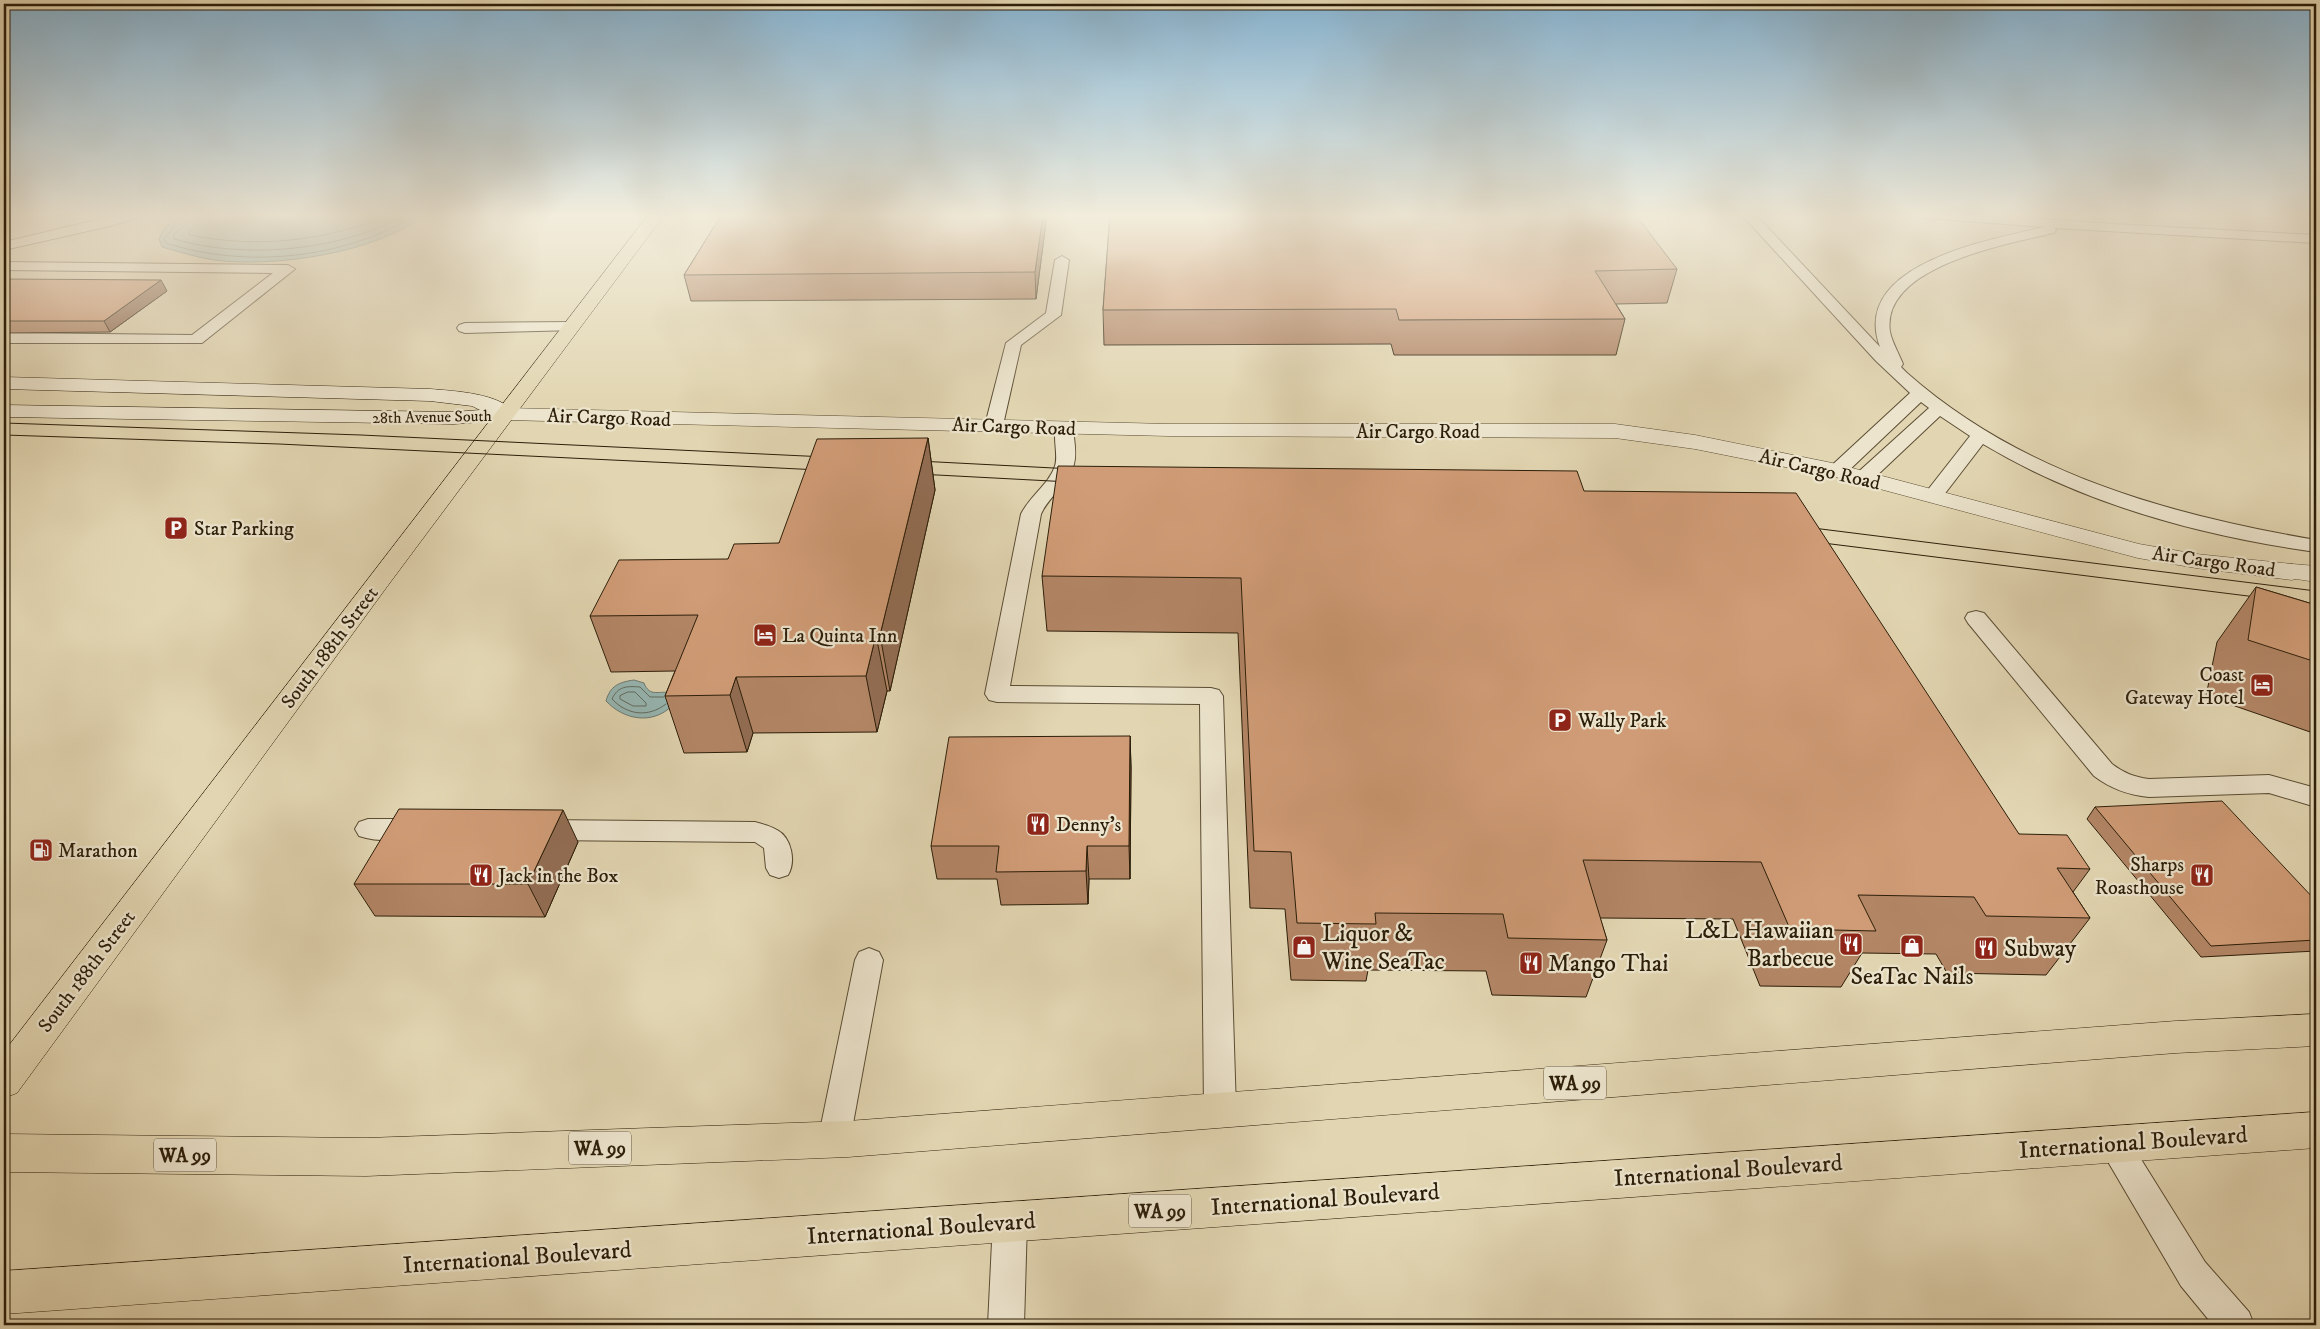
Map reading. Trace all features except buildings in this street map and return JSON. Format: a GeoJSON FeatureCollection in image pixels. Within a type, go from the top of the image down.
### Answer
{"type":"FeatureCollection","features":[{"type":"Feature","properties":{"kind":"main road","name":"South 188th Street"},"geometry":{"type":"LineString","coordinates":[[4,1081],[610,276]]}},
{"type":"Feature","properties":{"kind":"main road","name":"WA 99"},"geometry":{"type":"LineString","coordinates":[[4,1153],[366,1157],[834,1140],[2176,1037],[2316,1030]]}},
{"type":"Feature","properties":{"kind":"main road","name":"International Boulevard"},"geometry":{"type":"LineString","coordinates":[[4,1293],[2316,1130]]}},
{"type":"Feature","properties":{"kind":"street","name":"28th Avenue South"},"geometry":{"type":"LineString","coordinates":[[4,383],[430,395],[477,400],[505,414]]}},
{"type":"Feature","properties":{"kind":"street","name":"28th Avenue South"},"geometry":{"type":"LineString","coordinates":[[4,411],[454,418],[505,414]]}},
{"type":"Feature","properties":{"kind":"street","name":"Air Cargo Road"},"geometry":{"type":"LineString","coordinates":[[505,414],[1223,431],[1615,431],[1695,442],[1836,471],[2138,551],[2196,561],[2304,573]]}},
{"type":"Feature","properties":{"kind":"lane"},"geometry":{"type":"LineString","coordinates":[[4,338],[196,340],[279,276]]}},
{"type":"Feature","properties":{"kind":"lane"},"geometry":{"type":"LineString","coordinates":[[994,425],[1014,343],[1053,315],[1059,276]]}},
{"type":"Feature","properties":{"kind":"lane"},"geometry":{"type":"LineString","coordinates":[[1806,276],[1880,355],[1939,408],[1981,434],[2061,477],[2144,508],[2224,530],[2316,546]]}},
{"type":"Feature","properties":{"kind":"lane"},"geometry":{"type":"LineString","coordinates":[[1911,276],[1892,292],[1880,323],[1883,338],[1895,363],[1917,390]]}},
{"type":"Feature","properties":{"kind":"lane"},"geometry":{"type":"LineString","coordinates":[[465,328],[571,327]]}},
{"type":"Feature","properties":{"kind":"lane"},"geometry":{"type":"LineString","coordinates":[[1836,471],[1917,390]]}},
{"type":"Feature","properties":{"kind":"lane"},"geometry":{"type":"LineString","coordinates":[[1863,478],[1939,408]]}},
{"type":"Feature","properties":{"kind":"lane"},"geometry":{"type":"LineString","coordinates":[[1064,428],[1064,465],[1060,475],[1034,504],[1031,514],[997,694],[1211,696],[1220,1110]]}},
{"type":"Feature","properties":{"kind":"lane"},"geometry":{"type":"LineString","coordinates":[[1932,496],[1981,434]]}},
{"type":"Feature","properties":{"kind":"lane"},"geometry":{"type":"LineString","coordinates":[[1976,618],[2103,770],[2116,781],[2148,788],[2269,784],[2292,789],[2316,798]]}},
{"type":"Feature","properties":{"kind":"lane"},"geometry":{"type":"LineString","coordinates":[[368,829],[438,830]]}},
{"type":"Feature","properties":{"kind":"lane"},"geometry":{"type":"LineString","coordinates":[[517,830],[755,832],[767,835],[774,840],[779,848],[779,868]]}},
{"type":"Feature","properties":{"kind":"lane"},"geometry":{"type":"LineString","coordinates":[[834,1140],[869,960]]}},
{"type":"Feature","properties":{"kind":"lane"},"geometry":{"type":"LineString","coordinates":[[2113,1143],[2193,1274],[2236,1325]]}},
{"type":"Feature","properties":{"kind":"lane"},"geometry":{"type":"LineString","coordinates":[[1006,1325],[1010,1221]]}},
{"type":"Feature","properties":{"kind":"water"},"geometry":{"type":"Polygon","coordinates":[[[634,680],[644,683],[646,688],[652,692],[671,693],[672,706],[656,716],[638,718],[621,712],[606,701],[613,688],[624,682],[634,680]]]}},
{"type":"Feature","properties":{"kind":"tram line"},"geometry":{"type":"LineString","coordinates":[[4,423],[361,435],[826,457]]}},
{"type":"Feature","properties":{"kind":"tram line"},"geometry":{"type":"LineString","coordinates":[[4,435],[279,444],[820,470]]}},
{"type":"Feature","properties":{"kind":"tram line"},"geometry":{"type":"LineString","coordinates":[[918,461],[1073,469]]}},
{"type":"Feature","properties":{"kind":"tram line"},"geometry":{"type":"LineString","coordinates":[[918,474],[1070,482]]}},
{"type":"Feature","properties":{"kind":"tram line"},"geometry":{"type":"LineString","coordinates":[[1805,527],[2316,591]]}},
{"type":"Feature","properties":{"kind":"tram line"},"geometry":{"type":"LineString","coordinates":[[1815,542],[2264,598]]}},
{"type":"Feature","properties":{"kind":"place","name":"Star Parking"},"geometry":{"type":"Point","coordinates":[176,528]}},
{"type":"Feature","properties":{"kind":"place","name":"La Quinta Inn"},"geometry":{"type":"Point","coordinates":[765,635]}},
{"type":"Feature","properties":{"kind":"place","name":"Coast Gateway Hotel"},"geometry":{"type":"Point","coordinates":[2262,685]}},
{"type":"Feature","properties":{"kind":"place","name":"Wally Park"},"geometry":{"type":"Point","coordinates":[1560,720]}},
{"type":"Feature","properties":{"kind":"place","name":"Denny's"},"geometry":{"type":"Point","coordinates":[1038,824]}},
{"type":"Feature","properties":{"kind":"place","name":"Marathon"},"geometry":{"type":"Point","coordinates":[41,850]}},
{"type":"Feature","properties":{"kind":"place","name":"Jack in the Box"},"geometry":{"type":"Point","coordinates":[481,875]}},
{"type":"Feature","properties":{"kind":"place","name":"Sharps Roasthouse"},"geometry":{"type":"Point","coordinates":[2202,875]}},
{"type":"Feature","properties":{"kind":"place","name":"L&L Hawaiian Barbecue"},"geometry":{"type":"Point","coordinates":[1851,944]}},
{"type":"Feature","properties":{"kind":"place","name":"SeaTac Nails"},"geometry":{"type":"Point","coordinates":[1912,946]}},
{"type":"Feature","properties":{"kind":"place","name":"Liquor & Wine SeaTac"},"geometry":{"type":"Point","coordinates":[1304,947]}},
{"type":"Feature","properties":{"kind":"place","name":"Subway"},"geometry":{"type":"Point","coordinates":[1986,948]}},
{"type":"Feature","properties":{"kind":"place","name":"Mango Thai"},"geometry":{"type":"Point","coordinates":[1531,963]}}]}
